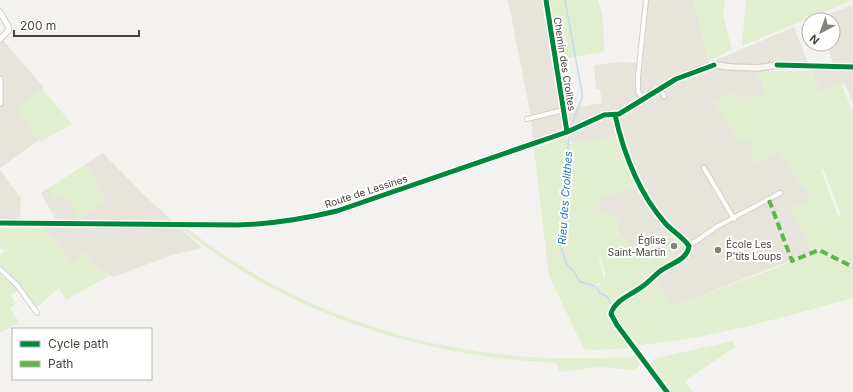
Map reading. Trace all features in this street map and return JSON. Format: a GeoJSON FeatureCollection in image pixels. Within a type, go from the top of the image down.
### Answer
{"type":"FeatureCollection","features":[{"type":"Feature","properties":{"kind":"main road","name":"Route de Lessines"},"geometry":{"type":"LineString","coordinates":[[0,223],[238,225],[268,224],[312,217],[337,211],[567,132],[604,115],[615,115],[640,103],[643,99],[659,88],[693,72],[714,65],[750,68],[777,65],[853,67]]}},
{"type":"Feature","properties":{"kind":"street","name":"Chemin des Crolites"},"geometry":{"type":"LineString","coordinates":[[546,0],[567,132]]}},
{"type":"Feature","properties":{"kind":"street"},"geometry":{"type":"LineString","coordinates":[[643,99],[638,91],[638,77],[646,0]]}},
{"type":"Feature","properties":{"kind":"street"},"geometry":{"type":"LineString","coordinates":[[0,12],[9,28],[0,39]]}},
{"type":"Feature","properties":{"kind":"street"},"geometry":{"type":"LineString","coordinates":[[0,79],[0,103]]}},
{"type":"Feature","properties":{"kind":"street"},"geometry":{"type":"LineString","coordinates":[[659,88],[664,96]]}},
{"type":"Feature","properties":{"kind":"street","name":"Chemin des Crolites"},"geometry":{"type":"LineString","coordinates":[[527,119],[564,110]]}},
{"type":"Feature","properties":{"kind":"street"},"geometry":{"type":"LineString","coordinates":[[615,115],[636,182],[665,223],[689,246]]}},
{"type":"Feature","properties":{"kind":"street"},"geometry":{"type":"LineString","coordinates":[[704,168],[734,219]]}},
{"type":"Feature","properties":{"kind":"street"},"geometry":{"type":"LineString","coordinates":[[667,392],[617,325],[611,314],[616,305],[644,286],[659,272],[682,258],[687,253],[689,246],[718,226],[734,219],[780,193]]}},
{"type":"Feature","properties":{"kind":"street"},"geometry":{"type":"LineString","coordinates":[[0,269],[17,285],[37,313]]}},
{"type":"Feature","properties":{"kind":"shaded area"},"geometry":{"type":"Polygon","coordinates":[[[508,0],[545,0],[567,131],[533,142],[531,117],[508,0]]]}},
{"type":"Feature","properties":{"kind":"shaded area"},"geometry":{"type":"Polygon","coordinates":[[[647,0],[694,0],[709,63],[794,27],[801,46],[801,52],[803,52],[808,64],[834,65],[829,52],[841,52],[841,12],[834,12],[853,5],[853,103],[844,83],[821,93],[810,68],[755,66],[766,93],[752,98],[736,97],[733,92],[756,163],[780,150],[798,182],[805,188],[811,200],[791,209],[812,252],[672,307],[654,278],[659,274],[656,268],[655,233],[629,247],[616,232],[619,222],[614,218],[599,220],[598,199],[638,187],[619,136],[571,143],[565,106],[579,107],[602,103],[600,89],[596,89],[594,65],[619,62],[638,63],[647,0]]]}},
{"type":"Feature","properties":{"kind":"shaded area"},"geometry":{"type":"Polygon","coordinates":[[[3,40],[44,88],[17,108],[39,140],[0,168],[0,42],[3,40]]]}},
{"type":"Feature","properties":{"kind":"shaded area"},"geometry":{"type":"Polygon","coordinates":[[[630,93],[636,93],[639,100],[619,111],[613,111],[606,100],[630,98],[630,93]]]}},
{"type":"Feature","properties":{"kind":"shaded area"},"geometry":{"type":"Polygon","coordinates":[[[103,153],[142,193],[202,248],[172,255],[113,277],[100,271],[85,252],[72,263],[43,227],[0,225],[0,170],[21,198],[20,220],[57,222],[41,193],[49,188],[55,199],[61,195],[68,197],[80,221],[83,221],[82,215],[105,202],[86,164],[103,153]]]}},
{"type":"Feature","properties":{"kind":"shaded area","name":"École Les P'tits Loups"},"geometry":{"type":"Polygon","coordinates":[[[720,234],[725,253],[744,247],[747,255],[717,266],[708,239],[720,234]]]}},
{"type":"Feature","properties":{"kind":"green space"},"geometry":{"type":"Polygon","coordinates":[[[549,0],[598,0],[603,18],[604,52],[559,60],[549,0]]]}},
{"type":"Feature","properties":{"kind":"green space"},"geometry":{"type":"Polygon","coordinates":[[[694,0],[725,0],[723,14],[732,50],[708,61],[694,0]]]}},
{"type":"Feature","properties":{"kind":"green space"},"geometry":{"type":"Polygon","coordinates":[[[746,0],[853,0],[824,12],[801,12],[801,22],[742,46],[746,0]]]}},
{"type":"Feature","properties":{"kind":"green space"},"geometry":{"type":"Polygon","coordinates":[[[757,71],[811,71],[821,93],[842,84],[853,113],[853,266],[819,249],[812,252],[790,209],[811,200],[803,185],[801,186],[798,182],[780,150],[756,163],[748,140],[739,143],[714,102],[734,92],[736,97],[752,98],[766,93],[757,71]],[[823,169],[821,170],[838,216],[841,215],[823,169]]]}},
{"type":"Feature","properties":{"kind":"green space"},"geometry":{"type":"Polygon","coordinates":[[[42,89],[72,124],[40,142],[16,108],[42,89]]]}},
{"type":"Feature","properties":{"kind":"green space"},"geometry":{"type":"Polygon","coordinates":[[[617,136],[636,188],[598,199],[599,218],[601,211],[606,211],[619,222],[616,233],[618,236],[626,238],[629,247],[655,233],[659,241],[672,233],[687,248],[682,256],[666,265],[664,264],[656,268],[658,270],[644,282],[612,305],[608,297],[611,307],[608,318],[631,346],[630,348],[597,350],[584,349],[549,276],[534,149],[567,137],[569,144],[617,136]],[[673,238],[668,239],[667,242],[676,255],[680,255],[682,250],[673,238]],[[600,257],[604,279],[596,286],[590,284],[590,286],[595,288],[597,293],[608,297],[598,292],[597,287],[606,277],[600,257]]]}},
{"type":"Feature","properties":{"kind":"green space"},"geometry":{"type":"Polygon","coordinates":[[[86,164],[105,202],[83,215],[83,220],[79,220],[68,197],[63,199],[61,195],[55,199],[49,188],[86,164]]]}},
{"type":"Feature","properties":{"kind":"green space"},"geometry":{"type":"Polygon","coordinates":[[[0,228],[44,228],[72,262],[85,252],[100,271],[110,275],[66,300],[59,288],[35,309],[11,277],[0,267],[0,255],[5,251],[0,249],[0,228]]]}},
{"type":"Feature","properties":{"kind":"green space"},"geometry":{"type":"Polygon","coordinates":[[[181,228],[187,228],[224,255],[264,279],[305,300],[348,318],[392,333],[437,344],[482,352],[528,357],[641,357],[639,367],[634,370],[598,367],[559,372],[556,363],[505,359],[455,351],[405,340],[357,325],[311,307],[265,284],[222,258],[181,228]]]}},
{"type":"Feature","properties":{"kind":"green space"},"geometry":{"type":"Polygon","coordinates":[[[820,251],[853,267],[853,298],[719,333],[638,345],[615,317],[617,309],[655,280],[672,307],[820,251]]]}},
{"type":"Feature","properties":{"kind":"green space"},"geometry":{"type":"Polygon","coordinates":[[[0,272],[18,290],[11,296],[16,303],[10,308],[19,322],[0,333],[0,272]]]}},
{"type":"Feature","properties":{"kind":"green space"},"geometry":{"type":"Polygon","coordinates":[[[733,341],[735,347],[685,381],[693,392],[672,392],[650,363],[656,358],[733,341]]]}},
{"type":"Feature","properties":{"kind":"waterway","name":"Rieu des Crolithes"},"geometry":{"type":"LineString","coordinates":[[565,0],[582,93],[582,98],[572,124]]}},
{"type":"Feature","properties":{"kind":"waterway","name":"Rieu des Crolithes"},"geometry":{"type":"LineString","coordinates":[[569,137],[560,245],[567,265],[574,271],[579,281],[596,287],[599,293],[608,297],[613,306]]}},
{"type":"Feature","properties":{"kind":"waterway","name":"Rieu des Crolithes"},"geometry":{"type":"LineString","coordinates":[[614,317],[616,309]]}},
{"type":"Feature","properties":{"kind":"waterway","name":"Rieu des Crolithes"},"geometry":{"type":"LineString","coordinates":[[617,322],[640,349]]}},
{"type":"Feature","properties":{"kind":"waterway","name":"Rieu des Crolithes"},"geometry":{"type":"LineString","coordinates":[[644,356],[671,392]]}},
{"type":"Feature","properties":{"kind":"marked path"},"geometry":{"type":"LineString","coordinates":[[769,200],[792,261],[819,250],[853,267]]}},
{"type":"Feature","properties":{"kind":"cycle path"},"geometry":{"type":"LineString","coordinates":[[546,0],[567,132]]}},
{"type":"Feature","properties":{"kind":"cycle path"},"geometry":{"type":"LineString","coordinates":[[0,223],[237,225],[300,219],[325,214],[567,132],[604,115],[619,114],[676,79],[714,65]]}},
{"type":"Feature","properties":{"kind":"cycle path"},"geometry":{"type":"LineString","coordinates":[[777,65],[853,67]]}},
{"type":"Feature","properties":{"kind":"cycle path"},"geometry":{"type":"LineString","coordinates":[[615,115],[628,159],[647,199],[665,223],[689,246],[688,251],[682,258],[663,269],[645,284],[620,301],[613,309],[611,314],[617,325],[667,392]]}},
{"type":"Feature","properties":{"kind":"place","name":"Église Saint-Martin"},"geometry":{"type":"Point","coordinates":[674,246]}},
{"type":"Feature","properties":{"kind":"place","name":"École Les P'tits Loups"},"geometry":{"type":"Point","coordinates":[718,250]}}]}
